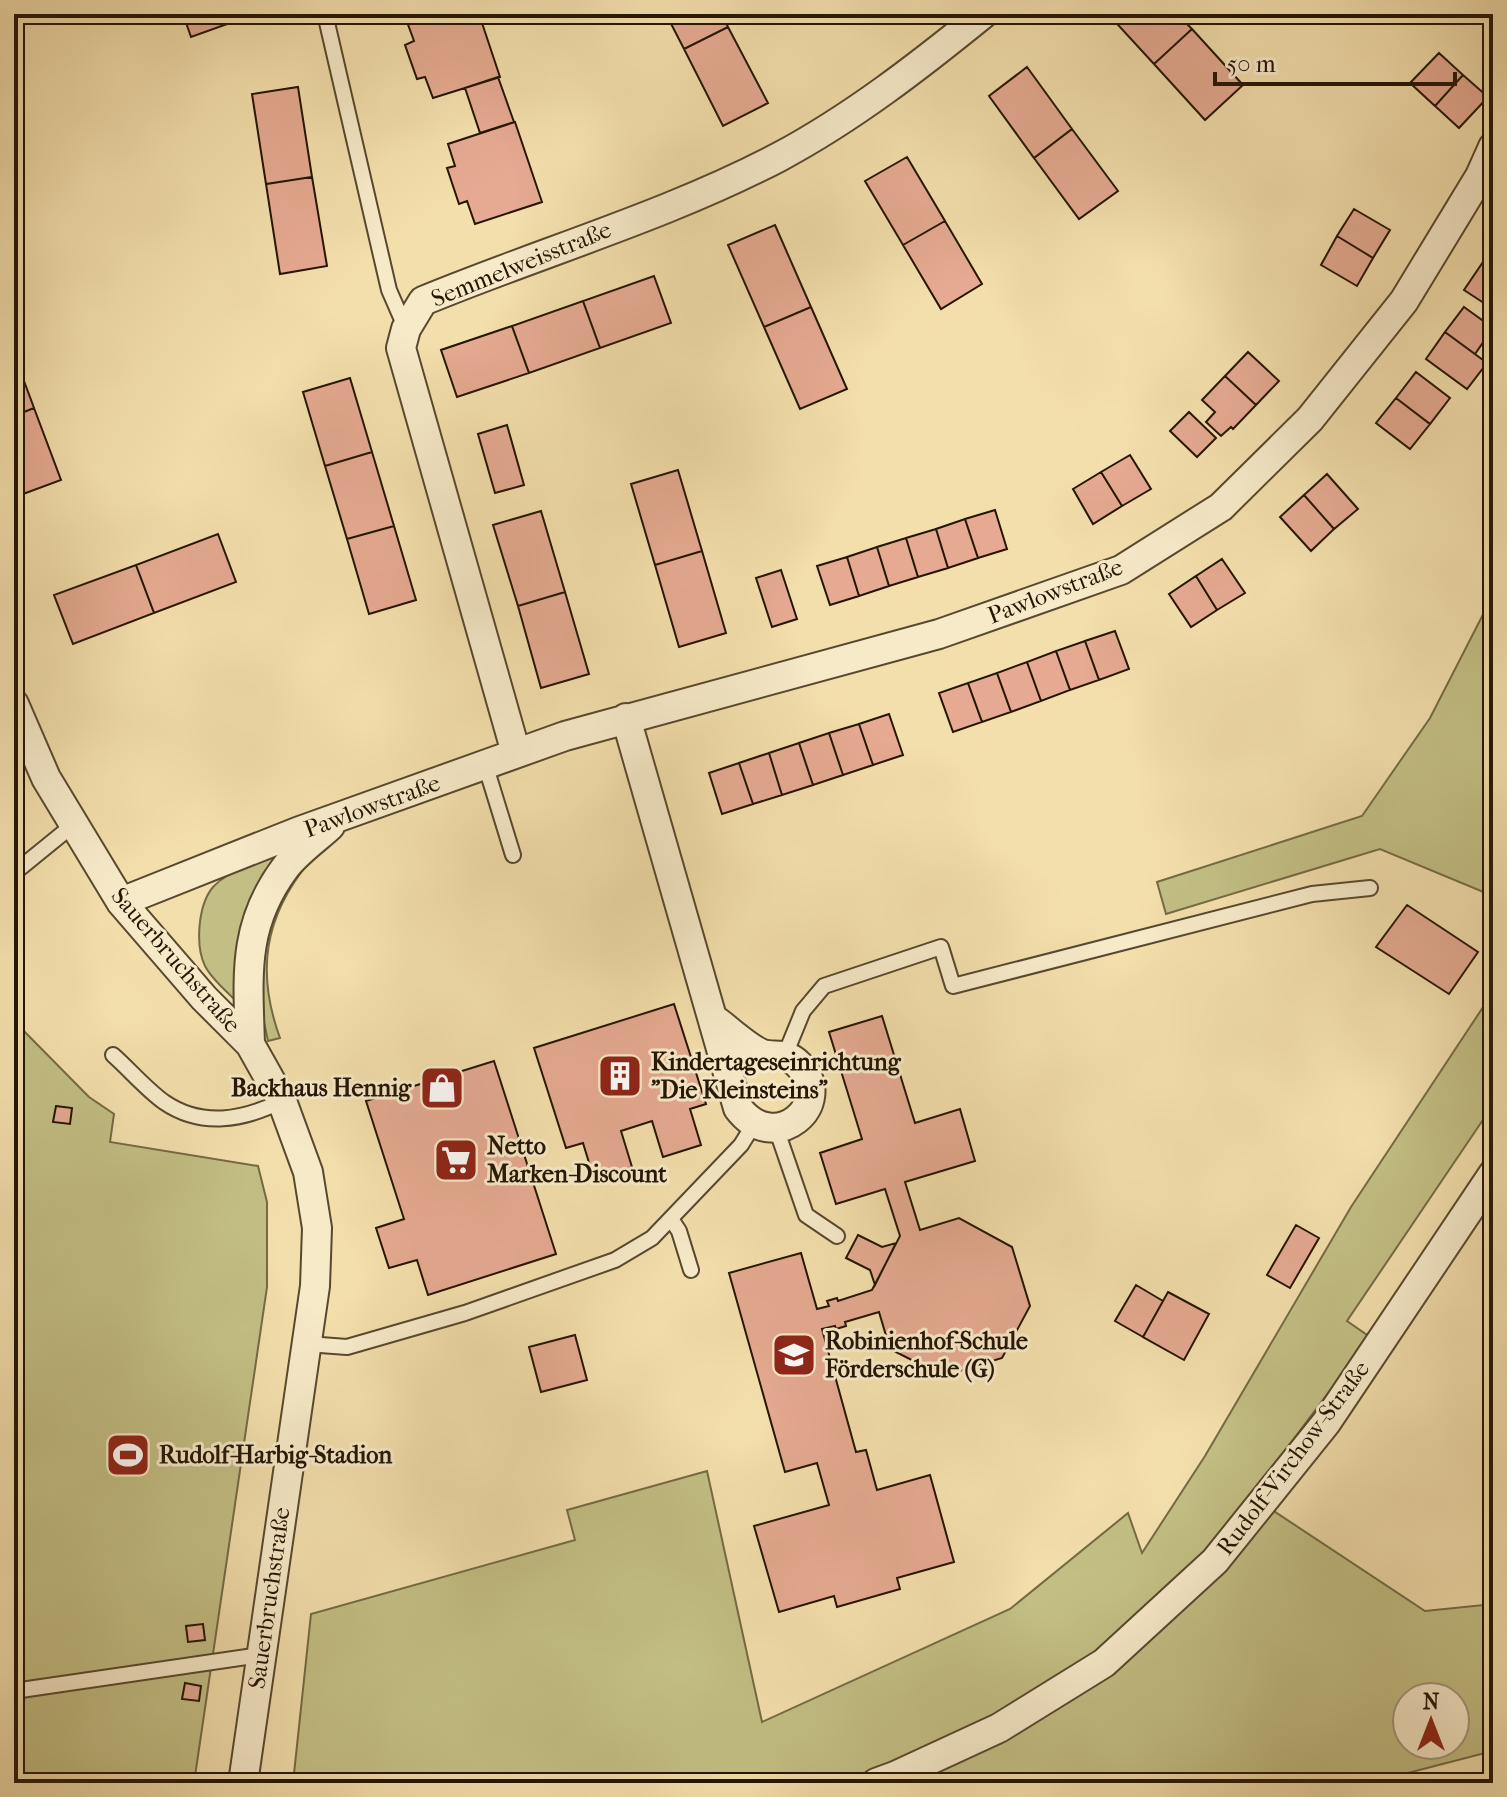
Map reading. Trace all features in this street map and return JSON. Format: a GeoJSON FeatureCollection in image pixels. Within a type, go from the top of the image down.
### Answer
{"type":"FeatureCollection","features":[{"type":"Feature","properties":{"kind":"street","name":"Semmelweisstraße"},"geometry":{"type":"LineString","coordinates":[[516,753],[401,348],[406,329],[423,301],[693,196],[779,156],[870,100],[983,14]]}},
{"type":"Feature","properties":{"kind":"street","name":"Pawlowstraße"},"geometry":{"type":"LineString","coordinates":[[121,902],[297,832],[516,753],[626,718],[939,634],[1121,570],[1221,507],[1310,419],[1404,301],[1480,176],[1493,147]]}},
{"type":"Feature","properties":{"kind":"street","name":"Sauerbruchstraße"},"geometry":{"type":"LineString","coordinates":[[14,704],[46,778],[121,902],[204,998],[250,1044],[282,1101],[308,1172],[317,1228],[315,1286],[243,1783]]}},
{"type":"Feature","properties":{"kind":"street"},"geometry":{"type":"LineString","coordinates":[[626,718],[738,1108],[765,1126],[797,1120],[805,1111],[810,1090],[803,1068],[785,1055],[763,1055],[715,1020]]}},
{"type":"Feature","properties":{"kind":"street","name":"Sauerbruchstraße"},"geometry":{"type":"LineString","coordinates":[[250,1044],[248,957],[261,906],[287,865],[339,819]]}},
{"type":"Feature","properties":{"kind":"street","name":"Rudolf-Virchow-Straße"},"geometry":{"type":"LineString","coordinates":[[876,1783],[999,1728],[1104,1663],[1215,1561],[1326,1423],[1493,1174]]}},
{"type":"Feature","properties":{"kind":"lane"},"geometry":{"type":"LineString","coordinates":[[325,14],[389,290],[406,329]]}},
{"type":"Feature","properties":{"kind":"lane"},"geometry":{"type":"LineString","coordinates":[[485,764],[513,855]]}},
{"type":"Feature","properties":{"kind":"lane"},"geometry":{"type":"LineString","coordinates":[[14,873],[73,825]]}},
{"type":"Feature","properties":{"kind":"lane"},"geometry":{"type":"LineString","coordinates":[[785,1055],[803,1011],[824,986],[941,947],[953,986],[1312,894],[1370,888]]}},
{"type":"Feature","properties":{"kind":"lane"},"geometry":{"type":"LineString","coordinates":[[113,1055],[163,1101],[190,1116],[224,1119],[255,1114],[282,1101]]}},
{"type":"Feature","properties":{"kind":"lane"},"geometry":{"type":"LineString","coordinates":[[307,1344],[347,1347],[492,1304],[615,1260],[652,1238],[741,1145],[765,1126],[806,1215],[837,1236]]}},
{"type":"Feature","properties":{"kind":"lane"},"geometry":{"type":"LineString","coordinates":[[671,1219],[679,1231],[691,1270]]}},
{"type":"Feature","properties":{"kind":"lane"},"geometry":{"type":"LineString","coordinates":[[14,1691],[260,1655]]}},
{"type":"Feature","properties":{"kind":"shaded area"},"geometry":{"type":"Polygon","coordinates":[[[1493,595],[1493,896],[1380,849],[1166,914],[1157,882],[1362,816],[1430,718],[1493,595]]]}},
{"type":"Feature","properties":{"kind":"shaded area"},"geometry":{"type":"Polygon","coordinates":[[[274,856],[277,860],[256,888],[238,998],[234,999],[205,966],[200,947],[201,914],[213,887],[224,878],[274,856]]]}},
{"type":"Feature","properties":{"kind":"shaded area"},"geometry":{"type":"Polygon","coordinates":[[[309,862],[282,903],[274,924],[267,968],[268,990],[280,1038],[268,1041],[261,1008],[259,961],[280,892],[309,862]]]}},
{"type":"Feature","properties":{"kind":"shaded area"},"geometry":{"type":"Polygon","coordinates":[[[1493,992],[1493,1105],[1347,1321],[1370,1337],[1251,1496],[1425,1611],[1493,1604],[1493,1751],[1471,1757],[1471,1681],[1391,1681],[1391,1761],[1454,1761],[1369,1783],[293,1783],[311,1614],[575,1540],[567,1510],[707,1471],[762,1722],[1010,1609],[1128,1513],[1142,1553],[1205,1456],[1351,1207],[1493,992]]]}},
{"type":"Feature","properties":{"kind":"shaded area","name":"Rudolf-Harbig-Stadion"},"geometry":{"type":"Polygon","coordinates":[[[14,1021],[89,1097],[114,1114],[110,1142],[258,1166],[267,1202],[267,1287],[194,1783],[14,1783],[14,1021]]]}},
{"type":"Feature","properties":{"kind":"building"},"geometry":{"type":"Polygon","coordinates":[[[183,14],[255,14],[191,37],[183,14]]]}},
{"type":"Feature","properties":{"kind":"building"},"geometry":{"type":"Polygon","coordinates":[[[421,14],[479,14],[500,77],[433,98],[425,77],[417,79],[405,45],[414,41],[406,19],[421,14]]]}},
{"type":"Feature","properties":{"kind":"building"},"geometry":{"type":"Polygon","coordinates":[[[666,14],[722,14],[728,27],[684,49],[666,14]]]}},
{"type":"Feature","properties":{"kind":"building"},"geometry":{"type":"Polygon","coordinates":[[[1108,14],[1177,14],[1192,29],[1154,64],[1108,14]]]}},
{"type":"Feature","properties":{"kind":"building"},"geometry":{"type":"Polygon","coordinates":[[[728,27],[768,103],[723,126],[684,49],[728,27]]]}},
{"type":"Feature","properties":{"kind":"building"},"geometry":{"type":"Polygon","coordinates":[[[1192,29],[1243,85],[1205,120],[1154,64],[1192,29]]]}},
{"type":"Feature","properties":{"kind":"building"},"geometry":{"type":"Polygon","coordinates":[[[1439,53],[1463,75],[1435,106],[1410,83],[1439,53]]]}},
{"type":"Feature","properties":{"kind":"building"},"geometry":{"type":"Polygon","coordinates":[[[1027,67],[1072,129],[1034,158],[989,96],[1027,67]]]}},
{"type":"Feature","properties":{"kind":"building"},"geometry":{"type":"Polygon","coordinates":[[[1463,75],[1488,97],[1459,128],[1435,106],[1463,75]]]}},
{"type":"Feature","properties":{"kind":"building"},"geometry":{"type":"Polygon","coordinates":[[[498,77],[514,122],[480,133],[465,88],[498,77]]]}},
{"type":"Feature","properties":{"kind":"building"},"geometry":{"type":"Polygon","coordinates":[[[298,87],[312,177],[266,184],[252,94],[298,87]]]}},
{"type":"Feature","properties":{"kind":"building"},"geometry":{"type":"Polygon","coordinates":[[[515,122],[542,202],[475,224],[467,201],[459,204],[447,168],[455,166],[448,144],[515,122]]]}},
{"type":"Feature","properties":{"kind":"building"},"geometry":{"type":"Polygon","coordinates":[[[1072,129],[1118,191],[1079,219],[1034,158],[1072,129]]]}},
{"type":"Feature","properties":{"kind":"building"},"geometry":{"type":"Polygon","coordinates":[[[907,157],[945,221],[903,245],[865,181],[907,157]]]}},
{"type":"Feature","properties":{"kind":"building"},"geometry":{"type":"Polygon","coordinates":[[[312,177],[327,266],[280,274],[266,184],[312,177]]]}},
{"type":"Feature","properties":{"kind":"building"},"geometry":{"type":"Polygon","coordinates":[[[1354,209],[1390,230],[1373,258],[1337,236],[1354,209]]]}},
{"type":"Feature","properties":{"kind":"building"},"geometry":{"type":"Polygon","coordinates":[[[945,221],[982,284],[941,309],[903,245],[945,221]]]}},
{"type":"Feature","properties":{"kind":"building"},"geometry":{"type":"Polygon","coordinates":[[[775,225],[811,307],[764,327],[728,245],[775,225]]]}},
{"type":"Feature","properties":{"kind":"building"},"geometry":{"type":"Polygon","coordinates":[[[1337,236],[1373,258],[1357,286],[1321,265],[1337,236]]]}},
{"type":"Feature","properties":{"kind":"building"},"geometry":{"type":"Polygon","coordinates":[[[1493,248],[1493,269],[1483,262],[1493,248]]]}},
{"type":"Feature","properties":{"kind":"building"},"geometry":{"type":"Polygon","coordinates":[[[1483,262],[1493,269],[1493,309],[1464,290],[1483,262]]]}},
{"type":"Feature","properties":{"kind":"building"},"geometry":{"type":"Polygon","coordinates":[[[654,276],[671,323],[600,348],[583,301],[654,276]]]}},
{"type":"Feature","properties":{"kind":"building"},"geometry":{"type":"Polygon","coordinates":[[[583,301],[600,348],[529,373],[512,326],[583,301]]]}},
{"type":"Feature","properties":{"kind":"building"},"geometry":{"type":"Polygon","coordinates":[[[811,307],[847,389],[800,409],[764,327],[811,307]]]}},
{"type":"Feature","properties":{"kind":"building"},"geometry":{"type":"Polygon","coordinates":[[[1464,307],[1493,328],[1475,354],[1445,332],[1464,307]]]}},
{"type":"Feature","properties":{"kind":"building"},"geometry":{"type":"Polygon","coordinates":[[[512,326],[529,373],[457,397],[441,350],[512,326]]]}},
{"type":"Feature","properties":{"kind":"building"},"geometry":{"type":"Polygon","coordinates":[[[1445,332],[1487,363],[1467,389],[1426,359],[1445,332]]]}},
{"type":"Feature","properties":{"kind":"building"},"geometry":{"type":"Polygon","coordinates":[[[1248,352],[1279,381],[1256,405],[1225,376],[1248,352]]]}},
{"type":"Feature","properties":{"kind":"building"},"geometry":{"type":"Polygon","coordinates":[[[14,354],[34,408],[14,416],[14,354]]]}},
{"type":"Feature","properties":{"kind":"building"},"geometry":{"type":"Polygon","coordinates":[[[1416,372],[1450,398],[1430,424],[1396,398],[1416,372]]]}},
{"type":"Feature","properties":{"kind":"building"},"geometry":{"type":"Polygon","coordinates":[[[1225,376],[1256,405],[1233,429],[1231,427],[1221,436],[1206,422],[1215,412],[1202,400],[1225,376]]]}},
{"type":"Feature","properties":{"kind":"building"},"geometry":{"type":"Polygon","coordinates":[[[350,378],[372,452],[325,466],[303,392],[350,378]]]}},
{"type":"Feature","properties":{"kind":"building"},"geometry":{"type":"Polygon","coordinates":[[[1396,398],[1430,424],[1410,449],[1376,423],[1396,398]]]}},
{"type":"Feature","properties":{"kind":"building"},"geometry":{"type":"Polygon","coordinates":[[[34,408],[61,480],[15,497],[14,416],[34,408]]]}},
{"type":"Feature","properties":{"kind":"building"},"geometry":{"type":"Polygon","coordinates":[[[1189,412],[1216,438],[1197,457],[1170,431],[1189,412]]]}},
{"type":"Feature","properties":{"kind":"building"},"geometry":{"type":"Polygon","coordinates":[[[507,425],[524,485],[495,493],[478,434],[507,425]]]}},
{"type":"Feature","properties":{"kind":"building"},"geometry":{"type":"Polygon","coordinates":[[[372,452],[394,526],[347,539],[325,466],[372,452]]]}},
{"type":"Feature","properties":{"kind":"building"},"geometry":{"type":"Polygon","coordinates":[[[1130,455],[1151,489],[1122,506],[1101,472],[1130,455]]]}},
{"type":"Feature","properties":{"kind":"building"},"geometry":{"type":"Polygon","coordinates":[[[678,470],[702,551],[655,565],[631,484],[678,470]]]}},
{"type":"Feature","properties":{"kind":"building"},"geometry":{"type":"Polygon","coordinates":[[[1101,472],[1122,506],[1093,524],[1073,489],[1101,472]]]}},
{"type":"Feature","properties":{"kind":"building"},"geometry":{"type":"Polygon","coordinates":[[[1327,474],[1358,509],[1334,529],[1304,495],[1327,474]]]}},
{"type":"Feature","properties":{"kind":"building"},"geometry":{"type":"Polygon","coordinates":[[[1304,495],[1334,529],[1311,551],[1280,517],[1304,495]]]}},
{"type":"Feature","properties":{"kind":"building"},"geometry":{"type":"Polygon","coordinates":[[[995,510],[1007,549],[978,558],[965,519],[995,510]]]}},
{"type":"Feature","properties":{"kind":"building"},"geometry":{"type":"Polygon","coordinates":[[[541,511],[565,592],[518,606],[493,525],[541,511]]]}},
{"type":"Feature","properties":{"kind":"building"},"geometry":{"type":"Polygon","coordinates":[[[965,519],[978,558],[948,568],[936,529],[965,519]]]}},
{"type":"Feature","properties":{"kind":"building"},"geometry":{"type":"Polygon","coordinates":[[[394,526],[416,600],[369,614],[347,539],[394,526]]]}},
{"type":"Feature","properties":{"kind":"building"},"geometry":{"type":"Polygon","coordinates":[[[936,529],[948,568],[918,577],[906,538],[936,529]]]}},
{"type":"Feature","properties":{"kind":"building"},"geometry":{"type":"Polygon","coordinates":[[[218,534],[236,582],[154,613],[136,565],[218,534]]]}},
{"type":"Feature","properties":{"kind":"building"},"geometry":{"type":"Polygon","coordinates":[[[906,538],[918,577],[889,586],[877,547],[906,538]]]}},
{"type":"Feature","properties":{"kind":"building"},"geometry":{"type":"Polygon","coordinates":[[[877,547],[889,586],[859,596],[847,557],[877,547]]]}},
{"type":"Feature","properties":{"kind":"building"},"geometry":{"type":"Polygon","coordinates":[[[702,551],[726,633],[679,647],[655,565],[702,551]]]}},
{"type":"Feature","properties":{"kind":"building"},"geometry":{"type":"Polygon","coordinates":[[[847,557],[859,596],[830,605],[817,566],[847,557]]]}},
{"type":"Feature","properties":{"kind":"building"},"geometry":{"type":"Polygon","coordinates":[[[1222,559],[1245,593],[1217,610],[1196,576],[1222,559]]]}},
{"type":"Feature","properties":{"kind":"building"},"geometry":{"type":"Polygon","coordinates":[[[136,565],[154,613],[73,644],[54,595],[136,565]]]}},
{"type":"Feature","properties":{"kind":"building"},"geometry":{"type":"Polygon","coordinates":[[[781,570],[797,619],[772,627],[756,578],[781,570]]]}},
{"type":"Feature","properties":{"kind":"building"},"geometry":{"type":"Polygon","coordinates":[[[1196,576],[1217,610],[1191,627],[1169,594],[1196,576]]]}},
{"type":"Feature","properties":{"kind":"building"},"geometry":{"type":"Polygon","coordinates":[[[565,592],[589,674],[541,688],[518,606],[565,592]]]}},
{"type":"Feature","properties":{"kind":"building"},"geometry":{"type":"Polygon","coordinates":[[[1115,631],[1129,669],[1099,680],[1085,641],[1115,631]]]}},
{"type":"Feature","properties":{"kind":"building"},"geometry":{"type":"Polygon","coordinates":[[[1085,641],[1099,680],[1070,690],[1056,651],[1085,641]]]}},
{"type":"Feature","properties":{"kind":"building"},"geometry":{"type":"Polygon","coordinates":[[[1056,651],[1070,690],[1041,701],[1027,662],[1056,651]]]}},
{"type":"Feature","properties":{"kind":"building"},"geometry":{"type":"Polygon","coordinates":[[[1027,662],[1041,701],[1011,712],[997,673],[1027,662]]]}},
{"type":"Feature","properties":{"kind":"building"},"geometry":{"type":"Polygon","coordinates":[[[997,673],[1011,712],[982,722],[968,683],[997,673]]]}},
{"type":"Feature","properties":{"kind":"building"},"geometry":{"type":"Polygon","coordinates":[[[968,683],[982,722],[953,732],[939,693],[968,683]]]}},
{"type":"Feature","properties":{"kind":"building"},"geometry":{"type":"Polygon","coordinates":[[[889,714],[903,755],[873,765],[859,724],[889,714]]]}},
{"type":"Feature","properties":{"kind":"building"},"geometry":{"type":"Polygon","coordinates":[[[859,724],[873,765],[843,775],[829,733],[859,724]]]}},
{"type":"Feature","properties":{"kind":"building"},"geometry":{"type":"Polygon","coordinates":[[[829,733],[843,775],[813,785],[799,743],[829,733]]]}},
{"type":"Feature","properties":{"kind":"building"},"geometry":{"type":"Polygon","coordinates":[[[799,743],[813,785],[782,795],[769,753],[799,743]]]}},
{"type":"Feature","properties":{"kind":"building"},"geometry":{"type":"Polygon","coordinates":[[[769,753],[782,795],[753,804],[739,763],[769,753]]]}},
{"type":"Feature","properties":{"kind":"building"},"geometry":{"type":"Polygon","coordinates":[[[739,763],[753,804],[722,814],[709,773],[739,763]]]}},
{"type":"Feature","properties":{"kind":"building"},"geometry":{"type":"Polygon","coordinates":[[[1407,905],[1478,952],[1449,994],[1376,947],[1407,905]]]}},
{"type":"Feature","properties":{"kind":"building","name":"Kindertageseinrichtung \"Die Kleinsteins\""},"geometry":{"type":"Polygon","coordinates":[[[674,1004],[706,1104],[690,1109],[701,1145],[663,1157],[652,1121],[621,1131],[632,1167],[594,1179],[583,1143],[566,1148],[534,1048],[674,1004]]]}},
{"type":"Feature","properties":{"kind":"building","name":"Robinienhof-Schule Förderschule (G)"},"geometry":{"type":"Polygon","coordinates":[[[882,1016],[915,1123],[960,1109],[975,1161],[905,1182],[920,1230],[959,1218],[1012,1247],[1030,1306],[1002,1358],[943,1376],[890,1349],[879,1312],[845,1322],[846,1326],[836,1329],[835,1326],[822,1329],[856,1452],[866,1450],[877,1490],[930,1475],[954,1562],[897,1578],[900,1589],[837,1607],[834,1596],[779,1612],[754,1526],[829,1505],[817,1463],[785,1472],[729,1273],[801,1253],[817,1309],[829,1306],[827,1301],[837,1298],[838,1301],[872,1290],[900,1236],[885,1189],[836,1204],[820,1153],[862,1139],[829,1032],[882,1016]]]}},
{"type":"Feature","properties":{"kind":"building","name":"Netto Marken-Discount"},"geometry":{"type":"Polygon","coordinates":[[[494,1061],[556,1254],[428,1295],[417,1260],[389,1268],[376,1228],[404,1219],[366,1101],[494,1061]]]}},
{"type":"Feature","properties":{"kind":"building"},"geometry":{"type":"Polygon","coordinates":[[[56,1106],[72,1108],[70,1124],[53,1122],[56,1106]]]}},
{"type":"Feature","properties":{"kind":"building"},"geometry":{"type":"Polygon","coordinates":[[[1296,1225],[1319,1238],[1290,1288],[1267,1275],[1296,1225]]]}},
{"type":"Feature","properties":{"kind":"building"},"geometry":{"type":"Polygon","coordinates":[[[858,1235],[882,1247],[896,1243],[875,1285],[870,1270],[846,1258],[858,1235]]]}},
{"type":"Feature","properties":{"kind":"building"},"geometry":{"type":"Polygon","coordinates":[[[1136,1285],[1163,1301],[1143,1337],[1115,1321],[1136,1285]]]}},
{"type":"Feature","properties":{"kind":"building"},"geometry":{"type":"Polygon","coordinates":[[[1168,1292],[1209,1314],[1184,1360],[1143,1337],[1168,1292]]]}},
{"type":"Feature","properties":{"kind":"building"},"geometry":{"type":"Polygon","coordinates":[[[575,1335],[587,1380],[541,1392],[529,1347],[575,1335]]]}},
{"type":"Feature","properties":{"kind":"building"},"geometry":{"type":"Polygon","coordinates":[[[203,1624],[205,1640],[188,1642],[186,1626],[203,1624]]]}},
{"type":"Feature","properties":{"kind":"building"},"geometry":{"type":"Polygon","coordinates":[[[185,1683],[201,1686],[199,1701],[182,1699],[185,1683]]]}},
{"type":"Feature","properties":{"kind":"place","name":"Kindertageseinrichtung \"Die Kleinsteins\""},"geometry":{"type":"Point","coordinates":[620,1076]}},
{"type":"Feature","properties":{"kind":"place","name":"Backhaus Hennig"},"geometry":{"type":"Point","coordinates":[442,1088]}},
{"type":"Feature","properties":{"kind":"place","name":"Netto Marken-Discount"},"geometry":{"type":"Point","coordinates":[456,1160]}},
{"type":"Feature","properties":{"kind":"place","name":"Robinienhof-Schule Förderschule (G)"},"geometry":{"type":"Point","coordinates":[794,1355]}},
{"type":"Feature","properties":{"kind":"place","name":"Rudolf-Harbig-Stadion"},"geometry":{"type":"Point","coordinates":[128,1455]}}]}
